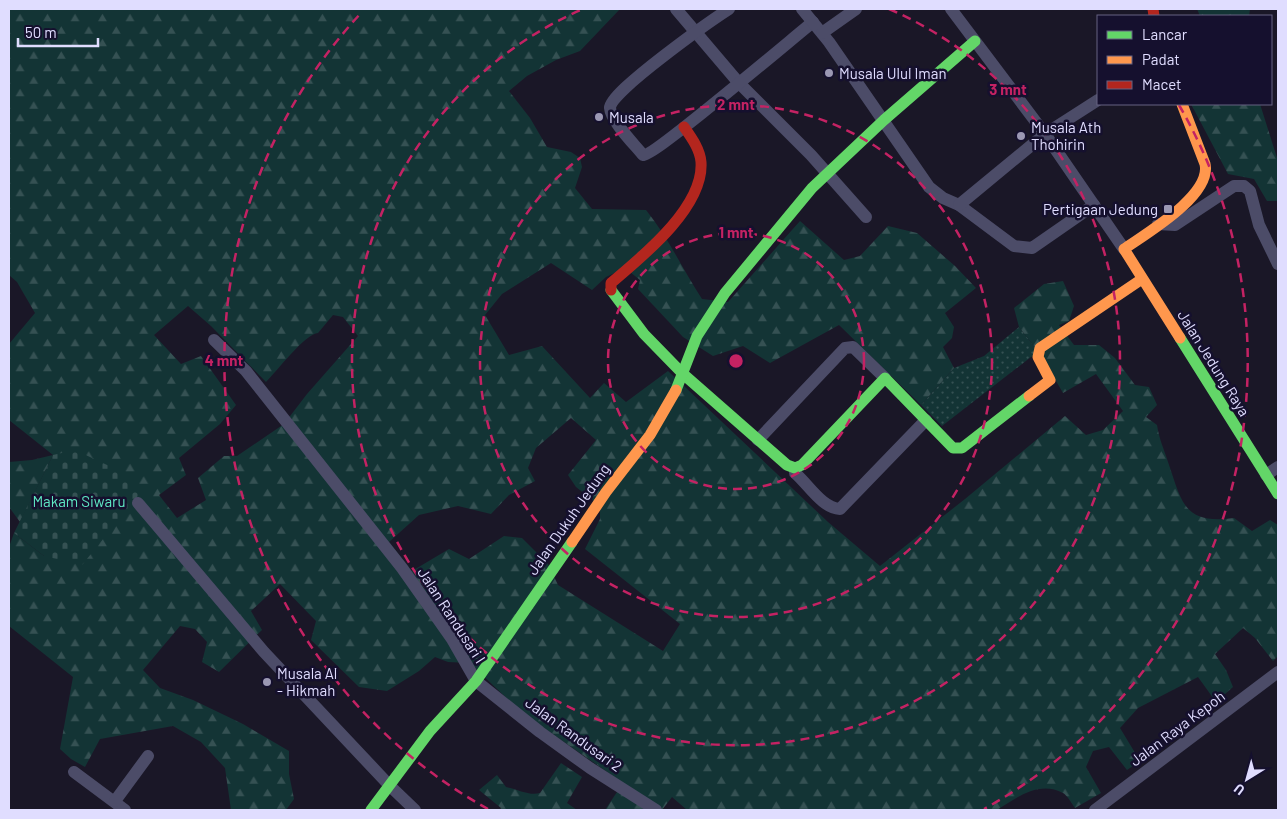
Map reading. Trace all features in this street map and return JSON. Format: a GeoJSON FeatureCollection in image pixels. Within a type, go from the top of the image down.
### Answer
{"type":"FeatureCollection","features":[{"type":"Feature","properties":{"kind":"street"},"geometry":{"type":"LineString","coordinates":[[676,9],[738,82],[828,174],[866,217]]}},
{"type":"Feature","properties":{"kind":"street"},"geometry":{"type":"LineString","coordinates":[[729,9],[639,76],[610,105],[613,117],[643,155],[649,154],[684,127],[812,22]]}},
{"type":"Feature","properties":{"kind":"street"},"geometry":{"type":"LineString","coordinates":[[802,9],[822,33],[929,187],[943,198],[959,205],[1014,246],[1026,249],[1032,248],[1094,205]]}},
{"type":"Feature","properties":{"kind":"street"},"geometry":{"type":"LineString","coordinates":[[822,33],[856,9]]}},
{"type":"Feature","properties":{"kind":"street","name":"Jalan Jedung Raya"},"geometry":{"type":"LineString","coordinates":[[951,9],[1045,134],[1124,249],[1278,494]]}},
{"type":"Feature","properties":{"kind":"street","name":"Jalan Dukuh Jedung"},"geometry":{"type":"LineString","coordinates":[[371,810],[430,731],[476,680],[606,492],[656,427],[673,396],[697,336],[725,293],[795,207],[884,120],[975,41]]}},
{"type":"Feature","properties":{"kind":"street"},"geometry":{"type":"LineString","coordinates":[[959,205],[1045,134],[1097,101]]}},
{"type":"Feature","properties":{"kind":"street"},"geometry":{"type":"LineString","coordinates":[[1124,249],[1158,224],[1203,186],[1207,174],[1182,105]]}},
{"type":"Feature","properties":{"kind":"street"},"geometry":{"type":"LineString","coordinates":[[684,127],[697,146],[702,162],[699,182],[692,199],[649,251],[609,286],[644,334],[682,373],[787,465],[795,468],[802,465],[885,378]]}},
{"type":"Feature","properties":{"kind":"street"},"geometry":{"type":"LineString","coordinates":[[1158,224],[1175,225],[1234,186],[1244,186],[1250,191],[1259,225],[1278,264]]}},
{"type":"Feature","properties":{"kind":"street"},"geometry":{"type":"LineString","coordinates":[[758,440],[845,348],[853,347],[953,448],[962,448],[1050,380],[1038,356],[1040,348],[1142,279]]}},
{"type":"Feature","properties":{"kind":"street","name":"Jalan Randusari I"},"geometry":{"type":"LineString","coordinates":[[214,340],[246,371],[402,568],[452,639],[476,680]]}},
{"type":"Feature","properties":{"kind":"street"},"geometry":{"type":"LineString","coordinates":[[795,468],[795,474],[824,502],[831,508],[840,508],[926,420]]}},
{"type":"Feature","properties":{"kind":"street"},"geometry":{"type":"LineString","coordinates":[[1266,475],[1278,467]]}},
{"type":"Feature","properties":{"kind":"street"},"geometry":{"type":"LineString","coordinates":[[138,503],[264,652],[415,810]]}},
{"type":"Feature","properties":{"kind":"street","name":"Jalan Raya Kepoh"},"geometry":{"type":"LineString","coordinates":[[1095,810],[1278,672]]}},
{"type":"Feature","properties":{"kind":"street","name":"Jalan Randusari 2"},"geometry":{"type":"LineString","coordinates":[[476,680],[576,758],[656,810]]}},
{"type":"Feature","properties":{"kind":"street"},"geometry":{"type":"LineString","coordinates":[[115,801],[148,756]]}},
{"type":"Feature","properties":{"kind":"street"},"geometry":{"type":"LineString","coordinates":[[74,772],[125,810]]}},
{"type":"Feature","properties":{"kind":"green space"},"geometry":{"type":"Polygon","coordinates":[[[9,9],[620,9],[580,51],[556,60],[527,76],[509,91],[530,118],[547,147],[571,152],[580,158],[582,167],[575,188],[592,209],[646,210],[661,231],[702,299],[728,302],[800,221],[844,260],[860,256],[888,226],[917,233],[955,266],[976,288],[945,313],[954,327],[952,338],[943,347],[954,368],[921,405],[839,325],[770,363],[743,346],[713,356],[683,337],[638,289],[640,280],[625,268],[606,277],[592,290],[551,263],[502,294],[485,315],[509,355],[542,346],[590,398],[604,383],[626,402],[668,371],[828,522],[880,566],[1065,416],[1086,435],[1103,430],[1123,411],[1096,374],[1063,393],[1041,355],[1019,327],[1014,308],[1044,284],[1063,281],[1074,306],[1069,321],[1059,325],[1074,345],[1099,345],[1115,358],[1135,385],[1149,387],[1157,405],[1146,417],[1157,425],[1177,489],[1187,508],[1194,514],[1204,518],[1234,518],[1252,531],[1270,520],[1278,525],[1278,656],[1273,661],[1255,638],[1243,628],[1215,654],[1226,670],[1233,687],[1216,702],[1198,677],[1138,708],[1120,728],[1140,761],[1127,770],[1109,747],[1093,751],[1086,767],[1101,793],[1075,808],[1063,793],[1045,788],[1028,792],[997,810],[687,810],[672,797],[662,810],[605,810],[623,783],[521,712],[470,663],[448,662],[435,657],[419,671],[387,691],[359,687],[311,640],[316,621],[280,584],[251,611],[262,630],[219,672],[202,662],[207,642],[195,629],[180,626],[143,670],[160,688],[193,700],[243,724],[289,751],[289,774],[294,799],[286,810],[231,810],[225,768],[201,742],[173,726],[100,739],[85,767],[71,759],[60,749],[73,677],[9,626],[9,547],[14,533],[44,556],[53,455],[9,420],[9,344],[35,313],[17,282],[9,275],[9,9]],[[188,306],[154,335],[181,364],[201,356],[236,405],[220,424],[179,458],[186,475],[159,495],[177,518],[206,500],[198,478],[224,456],[237,456],[284,424],[307,394],[358,336],[343,317],[333,315],[318,333],[306,339],[299,346],[266,382],[211,326],[188,306]],[[571,418],[536,448],[528,468],[535,481],[509,495],[491,514],[458,506],[419,515],[389,542],[412,571],[449,549],[469,559],[504,536],[522,538],[548,564],[558,585],[663,651],[680,624],[585,549],[600,519],[600,506],[576,487],[568,475],[596,440],[571,418]]]}},
{"type":"Feature","properties":{"kind":"green space"},"geometry":{"type":"Polygon","coordinates":[[[1197,9],[1250,9],[1249,15],[1200,15],[1197,9]]]}},
{"type":"Feature","properties":{"kind":"green space"},"geometry":{"type":"Polygon","coordinates":[[[1192,105],[1260,105],[1278,161],[1278,201],[1267,201],[1254,179],[1228,174],[1192,105]]]}},
{"type":"Feature","properties":{"kind":"green space"},"geometry":{"type":"Polygon","coordinates":[[[1019,327],[1041,355],[1031,357],[942,426],[921,405],[954,368],[984,356],[1019,327]]]}},
{"type":"Feature","properties":{"kind":"green space","name":"Makam Siwaru"},"geometry":{"type":"Polygon","coordinates":[[[75,450],[122,472],[142,491],[82,565],[44,556],[14,533],[53,455],[75,450]]]}},
{"type":"Feature","properties":{"kind":"green space"},"geometry":{"type":"Polygon","coordinates":[[[53,455],[20,522],[9,507],[9,462],[32,460],[53,455]]]}},
{"type":"Feature","properties":{"kind":"green space"},"geometry":{"type":"Polygon","coordinates":[[[561,763],[582,777],[567,803],[577,810],[500,810],[501,808],[479,790],[497,775],[506,787],[527,793],[540,793],[561,763]]]}},
{"type":"Feature","properties":{"kind":"traffic: fast"},"geometry":{"type":"LineString","coordinates":[[676,390],[697,336],[725,293],[812,188],[884,120],[975,41]]}},
{"type":"Feature","properties":{"kind":"traffic: fast"},"geometry":{"type":"LineString","coordinates":[[611,290],[644,334],[682,373],[787,465],[795,468],[802,465],[885,378],[953,448],[962,448],[1029,396]]}},
{"type":"Feature","properties":{"kind":"traffic: fast"},"geometry":{"type":"LineString","coordinates":[[1180,338],[1278,494]]}},
{"type":"Feature","properties":{"kind":"traffic: fast"},"geometry":{"type":"LineString","coordinates":[[371,810],[430,731],[476,681],[572,542]]}},
{"type":"Feature","properties":{"kind":"traffic: slow"},"geometry":{"type":"LineString","coordinates":[[1180,338],[1124,249],[1176,212],[1199,188],[1204,176],[1205,164],[1182,105]]}},
{"type":"Feature","properties":{"kind":"traffic: slow"},"geometry":{"type":"LineString","coordinates":[[1029,396],[1050,380],[1038,357],[1040,348],[1142,279]]}},
{"type":"Feature","properties":{"kind":"traffic: slow"},"geometry":{"type":"LineString","coordinates":[[572,542],[606,492],[650,435],[676,390]]}},
{"type":"Feature","properties":{"kind":"traffic: jam"},"geometry":{"type":"LineString","coordinates":[[1153,9],[1154,15]]}},
{"type":"Feature","properties":{"kind":"traffic: jam"},"geometry":{"type":"LineString","coordinates":[[611,290],[611,283],[654,245],[682,213],[693,196],[699,179],[701,162],[697,148],[684,127]]}},
{"type":"Feature","properties":{"kind":"place","name":"Musala Ulul Iman"},"geometry":{"type":"Point","coordinates":[829,73]}},
{"type":"Feature","properties":{"kind":"place","name":"Musala"},"geometry":{"type":"Point","coordinates":[599,117]}},
{"type":"Feature","properties":{"kind":"place","name":"Musala Ath Thohirin"},"geometry":{"type":"Point","coordinates":[1021,136]}},
{"type":"Feature","properties":{"kind":"place","name":"Pertigaan Jedung"},"geometry":{"type":"Point","coordinates":[1168,209]}},
{"type":"Feature","properties":{"kind":"place","name":"Musala Al - Hikmah"},"geometry":{"type":"Point","coordinates":[267,682]}}]}
